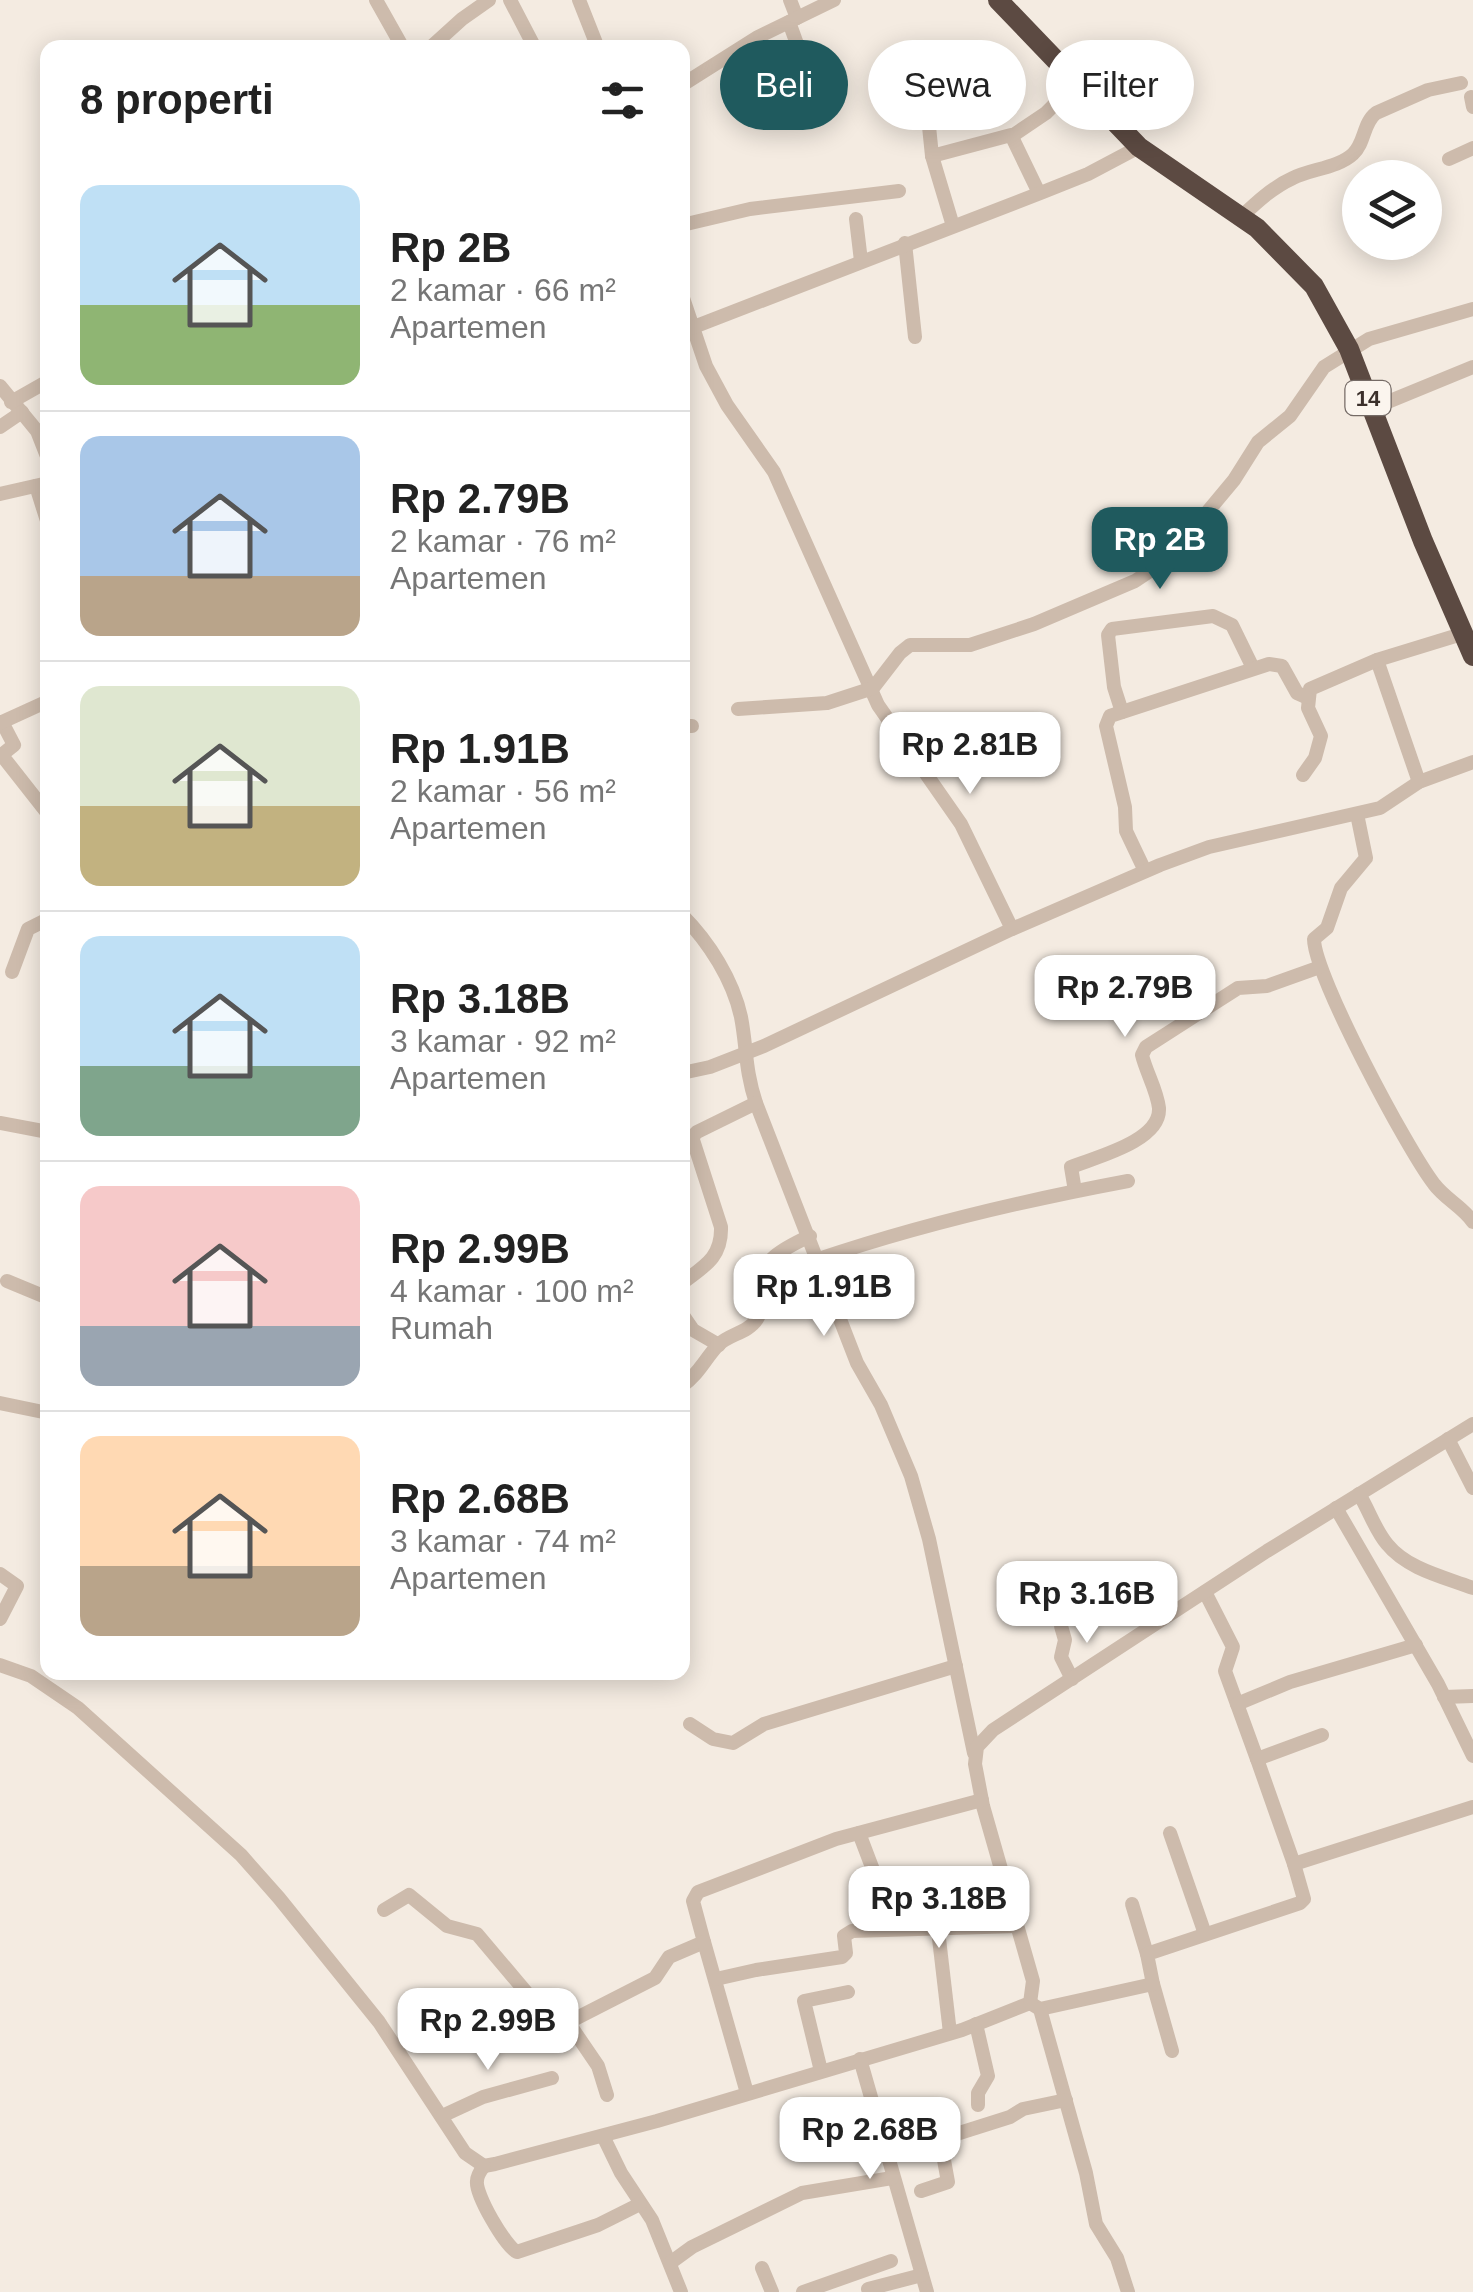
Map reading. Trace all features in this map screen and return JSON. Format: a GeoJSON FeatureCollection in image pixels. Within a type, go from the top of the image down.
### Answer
{"type":"FeatureCollection","features":[{"type":"Feature","properties":{"kind":"highway","name":"14"},"geometry":{"type":"LineString","coordinates":[[998,0],[1046,51]]}},
{"type":"Feature","properties":{"kind":"highway","name":"14"},"geometry":{"type":"LineString","coordinates":[[1122,130],[1139,147],[1277,246],[1314,286],[1349,350],[1423,542],[1473,656]]}},
{"type":"Feature","properties":{"kind":"street"},"geometry":{"type":"LineString","coordinates":[[376,0],[398,40]]}},
{"type":"Feature","properties":{"kind":"street"},"geometry":{"type":"LineString","coordinates":[[439,40],[490,0]]}},
{"type":"Feature","properties":{"kind":"street"},"geometry":{"type":"LineString","coordinates":[[510,0],[531,40]]}},
{"type":"Feature","properties":{"kind":"street"},"geometry":{"type":"LineString","coordinates":[[579,0],[596,40]]}},
{"type":"Feature","properties":{"kind":"street"},"geometry":{"type":"LineString","coordinates":[[790,0],[797,40]]}},
{"type":"Feature","properties":{"kind":"street"},"geometry":{"type":"LineString","coordinates":[[690,80],[736,49],[834,0]]}},
{"type":"Feature","properties":{"kind":"street"},"geometry":{"type":"LineString","coordinates":[[1241,217],[1291,178],[1351,156],[1376,112],[1428,90],[1461,83]]}},
{"type":"Feature","properties":{"kind":"street"},"geometry":{"type":"LineString","coordinates":[[932,156],[1012,136],[1046,112]]}},
{"type":"Feature","properties":{"kind":"street"},"geometry":{"type":"LineString","coordinates":[[929,130],[932,156],[953,226]]}},
{"type":"Feature","properties":{"kind":"street"},"geometry":{"type":"LineString","coordinates":[[1012,136],[1039,194]]}},
{"type":"Feature","properties":{"kind":"street"},"geometry":{"type":"LineString","coordinates":[[690,329],[1039,194],[1139,147]]}},
{"type":"Feature","properties":{"kind":"street"},"geometry":{"type":"LineString","coordinates":[[1449,159],[1473,148]]}},
{"type":"Feature","properties":{"kind":"street"},"geometry":{"type":"LineString","coordinates":[[690,223],[750,209],[898,192]]}},
{"type":"Feature","properties":{"kind":"street"},"geometry":{"type":"LineString","coordinates":[[856,219],[861,261]]}},
{"type":"Feature","properties":{"kind":"street"},"geometry":{"type":"LineString","coordinates":[[904,243],[915,337]]}},
{"type":"Feature","properties":{"kind":"street"},"geometry":{"type":"LineString","coordinates":[[738,709],[828,703],[872,688],[910,645],[956,647],[984,641],[1105,595],[1150,572],[1234,480],[1258,442],[1290,416],[1318,373],[1349,350],[1387,333],[1473,309]]}},
{"type":"Feature","properties":{"kind":"street"},"geometry":{"type":"LineString","coordinates":[[690,336],[718,388],[774,472],[878,705],[961,824],[1012,929]]}},
{"type":"Feature","properties":{"kind":"street"},"geometry":{"type":"LineString","coordinates":[[1372,408],[1473,367]]}},
{"type":"Feature","properties":{"kind":"street"},"geometry":{"type":"LineString","coordinates":[[0,386],[40,437]]}},
{"type":"Feature","properties":{"kind":"street"},"geometry":{"type":"LineString","coordinates":[[0,427],[40,388]]}},
{"type":"Feature","properties":{"kind":"street"},"geometry":{"type":"LineString","coordinates":[[0,494],[40,484]]}},
{"type":"Feature","properties":{"kind":"street"},"geometry":{"type":"LineString","coordinates":[[1122,712],[1114,686],[1108,635],[1112,629],[1213,616],[1232,625],[1253,668]]}},
{"type":"Feature","properties":{"kind":"street"},"geometry":{"type":"LineString","coordinates":[[1303,775],[1315,758],[1321,736],[1306,698],[1312,687],[1377,660],[1465,633]]}},
{"type":"Feature","properties":{"kind":"street"},"geometry":{"type":"LineString","coordinates":[[1377,660],[1419,782]]}},
{"type":"Feature","properties":{"kind":"street"},"geometry":{"type":"LineString","coordinates":[[1146,872],[1126,831],[1125,807],[1106,726],[1110,716],[1253,668],[1281,665],[1297,693],[1306,698]]}},
{"type":"Feature","properties":{"kind":"street"},"geometry":{"type":"LineString","coordinates":[[40,705],[1,722],[14,745],[4,753],[4,758],[40,804]]}},
{"type":"Feature","properties":{"kind":"street"},"geometry":{"type":"LineString","coordinates":[[690,1071],[744,1054],[1012,929],[1209,847],[1388,805],[1419,782],[1473,762]]}},
{"type":"Feature","properties":{"kind":"street"},"geometry":{"type":"LineString","coordinates":[[1356,814],[1366,858],[1340,888],[1327,928],[1314,939],[1320,966],[1375,1082],[1424,1169],[1435,1187],[1473,1222]]}},
{"type":"Feature","properties":{"kind":"street"},"geometry":{"type":"LineString","coordinates":[[12,972],[28,929],[40,922]]}},
{"type":"Feature","properties":{"kind":"street"},"geometry":{"type":"LineString","coordinates":[[690,926],[726,976],[740,1012],[744,1054],[756,1103],[857,1363],[881,1406],[924,1518],[982,1800],[1033,1981],[1035,2006],[1066,2100],[1096,2224],[1117,2258],[1128,2292]]}},
{"type":"Feature","properties":{"kind":"street"},"geometry":{"type":"LineString","coordinates":[[1075,1191],[1071,1167],[1126,1146],[1155,1124],[1158,1105],[1142,1055],[1146,1047],[1238,988],[1267,986],[1320,966]]}},
{"type":"Feature","properties":{"kind":"street"},"geometry":{"type":"LineString","coordinates":[[690,1277],[716,1258],[722,1242],[721,1227],[692,1137],[756,1103]]}},
{"type":"Feature","properties":{"kind":"street"},"geometry":{"type":"LineString","coordinates":[[0,1123],[40,1130]]}},
{"type":"Feature","properties":{"kind":"street"},"geometry":{"type":"LineString","coordinates":[[819,1259],[933,1222],[1128,1181]]}},
{"type":"Feature","properties":{"kind":"street"},"geometry":{"type":"LineString","coordinates":[[690,1380],[718,1345],[753,1324],[760,1315],[760,1277],[764,1268],[781,1250],[810,1236]]}},
{"type":"Feature","properties":{"kind":"street"},"geometry":{"type":"LineString","coordinates":[[7,1281],[40,1295]]}},
{"type":"Feature","properties":{"kind":"street"},"geometry":{"type":"LineString","coordinates":[[690,1326],[718,1345]]}},
{"type":"Feature","properties":{"kind":"street"},"geometry":{"type":"LineString","coordinates":[[0,1403],[40,1411]]}},
{"type":"Feature","properties":{"kind":"street"},"geometry":{"type":"LineString","coordinates":[[974,1754],[992,1730],[1473,1424]]}},
{"type":"Feature","properties":{"kind":"street"},"geometry":{"type":"LineString","coordinates":[[1448,1440],[1473,1488]]}},
{"type":"Feature","properties":{"kind":"street"},"geometry":{"type":"LineString","coordinates":[[1360,1494],[1381,1536],[1394,1552],[1421,1569],[1473,1588]]}},
{"type":"Feature","properties":{"kind":"street"},"geometry":{"type":"LineString","coordinates":[[1336,1508],[1416,1645],[1473,1756]]}},
{"type":"Feature","properties":{"kind":"street"},"geometry":{"type":"LineString","coordinates":[[0,1574],[17,1588],[0,1619]]}},
{"type":"Feature","properties":{"kind":"street"},"geometry":{"type":"LineString","coordinates":[[1147,1954],[1304,1899],[1224,1665],[1232,1647],[1205,1592]]}},
{"type":"Feature","properties":{"kind":"street"},"geometry":{"type":"LineString","coordinates":[[1061,1626],[1066,1640],[1061,1657],[1072,1679]]}},
{"type":"Feature","properties":{"kind":"street"},"geometry":{"type":"LineString","coordinates":[[1236,1704],[1298,1679],[1416,1645]]}},
{"type":"Feature","properties":{"kind":"street"},"geometry":{"type":"LineString","coordinates":[[0,1665],[31,1676],[78,1708],[240,1855],[359,1996],[464,2153],[484,2166],[603,2136],[1035,2006],[1153,1984]]}},
{"type":"Feature","properties":{"kind":"street"},"geometry":{"type":"LineString","coordinates":[[690,1724],[714,1739],[733,1743],[764,1724],[956,1666]]}},
{"type":"Feature","properties":{"kind":"street"},"geometry":{"type":"LineString","coordinates":[[1444,1697],[1473,1696]]}},
{"type":"Feature","properties":{"kind":"street"},"geometry":{"type":"LineString","coordinates":[[1257,1759],[1322,1734]]}},
{"type":"Feature","properties":{"kind":"street"},"geometry":{"type":"LineString","coordinates":[[748,2093],[693,1902],[698,1892],[859,1833],[982,1800]]}},
{"type":"Feature","properties":{"kind":"street"},"geometry":{"type":"LineString","coordinates":[[1294,1864],[1473,1807]]}},
{"type":"Feature","properties":{"kind":"street"},"geometry":{"type":"LineString","coordinates":[[1170,1832],[1205,1934]]}},
{"type":"Feature","properties":{"kind":"street"},"geometry":{"type":"LineString","coordinates":[[859,1833],[878,1883]]}},
{"type":"Feature","properties":{"kind":"street"},"geometry":{"type":"LineString","coordinates":[[384,1910],[409,1895],[446,1926],[474,1932],[542,2011],[558,2024],[655,1978],[670,1957],[704,1942]]}},
{"type":"Feature","properties":{"kind":"street"},"geometry":{"type":"LineString","coordinates":[[1132,1904],[1172,2051]]}},
{"type":"Feature","properties":{"kind":"street"},"geometry":{"type":"LineString","coordinates":[[716,1979],[844,1956],[844,1936],[852,1931],[1017,1926]]}},
{"type":"Feature","properties":{"kind":"street"},"geometry":{"type":"LineString","coordinates":[[938,1930],[950,2033]]}},
{"type":"Feature","properties":{"kind":"street"},"geometry":{"type":"LineString","coordinates":[[821,2071],[803,2002],[848,1992]]}},
{"type":"Feature","properties":{"kind":"street"},"geometry":{"type":"LineString","coordinates":[[568,2022],[598,2066],[607,2095]]}},
{"type":"Feature","properties":{"kind":"street"},"geometry":{"type":"LineString","coordinates":[[976,2024],[988,2076],[978,2093],[978,2105]]}},
{"type":"Feature","properties":{"kind":"street"},"geometry":{"type":"LineString","coordinates":[[860,2058],[927,2292]]}},
{"type":"Feature","properties":{"kind":"street"},"geometry":{"type":"LineString","coordinates":[[442,2116],[484,2097],[552,2078]]}},
{"type":"Feature","properties":{"kind":"street"},"geometry":{"type":"LineString","coordinates":[[921,2191],[948,2182],[942,2148],[950,2136],[1023,2109],[1066,2100]]}},
{"type":"Feature","properties":{"kind":"street"},"geometry":{"type":"LineString","coordinates":[[603,2136],[652,2220],[681,2292]]}},
{"type":"Feature","properties":{"kind":"street"},"geometry":{"type":"LineString","coordinates":[[484,2166],[477,2180],[478,2192],[507,2246],[516,2252],[598,2225],[640,2204]]}},
{"type":"Feature","properties":{"kind":"street"},"geometry":{"type":"LineString","coordinates":[[670,2264],[692,2247],[802,2193],[892,2178]]}},
{"type":"Feature","properties":{"kind":"street"},"geometry":{"type":"LineString","coordinates":[[803,2292],[892,2261]]}},
{"type":"Feature","properties":{"kind":"street"},"geometry":{"type":"LineString","coordinates":[[762,2268],[772,2292]]}},
{"type":"Feature","properties":{"kind":"street"},"geometry":{"type":"LineString","coordinates":[[868,2288],[922,2275]]}}]}
